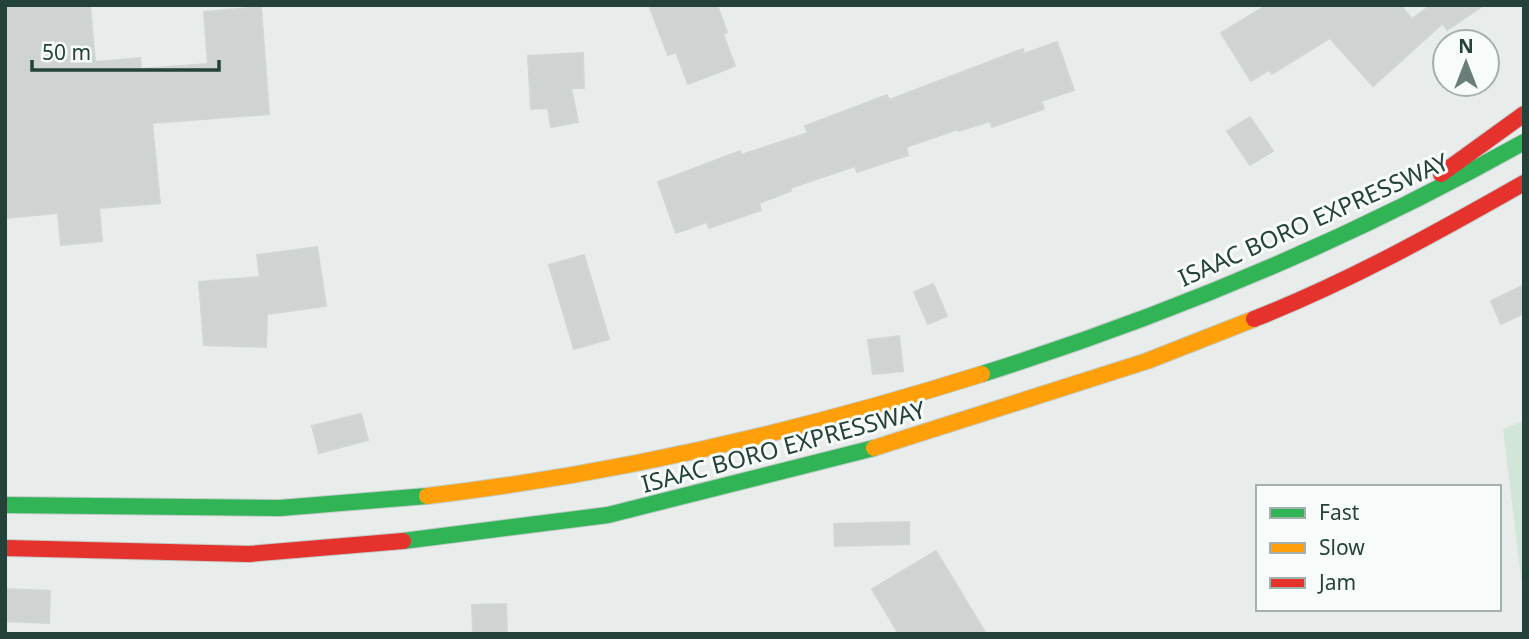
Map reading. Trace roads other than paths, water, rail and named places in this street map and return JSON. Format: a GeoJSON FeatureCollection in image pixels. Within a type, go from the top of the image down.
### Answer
{"type":"FeatureCollection","features":[{"type":"Feature","properties":{"kind":"main road"},"geometry":{"type":"LineString","coordinates":[[1390,213],[1524,114]]}},
{"type":"Feature","properties":{"kind":"main road","name":"ISAAC BORO EXPRESSWAY"},"geometry":{"type":"LineString","coordinates":[[5,505],[237,509],[369,502],[564,479],[779,432],[915,397],[1112,331],[1295,256],[1390,213],[1524,142]]}},
{"type":"Feature","properties":{"kind":"main road","name":"ISAAC BORO EXPRESSWAY"},"geometry":{"type":"LineString","coordinates":[[5,548],[249,554],[447,537],[608,515],[905,440],[1147,361],[1317,294],[1425,239],[1524,183]]}},
{"type":"Feature","properties":{"kind":"main road"},"geometry":{"type":"LineString","coordinates":[[1425,239],[1512,209]]}}]}
